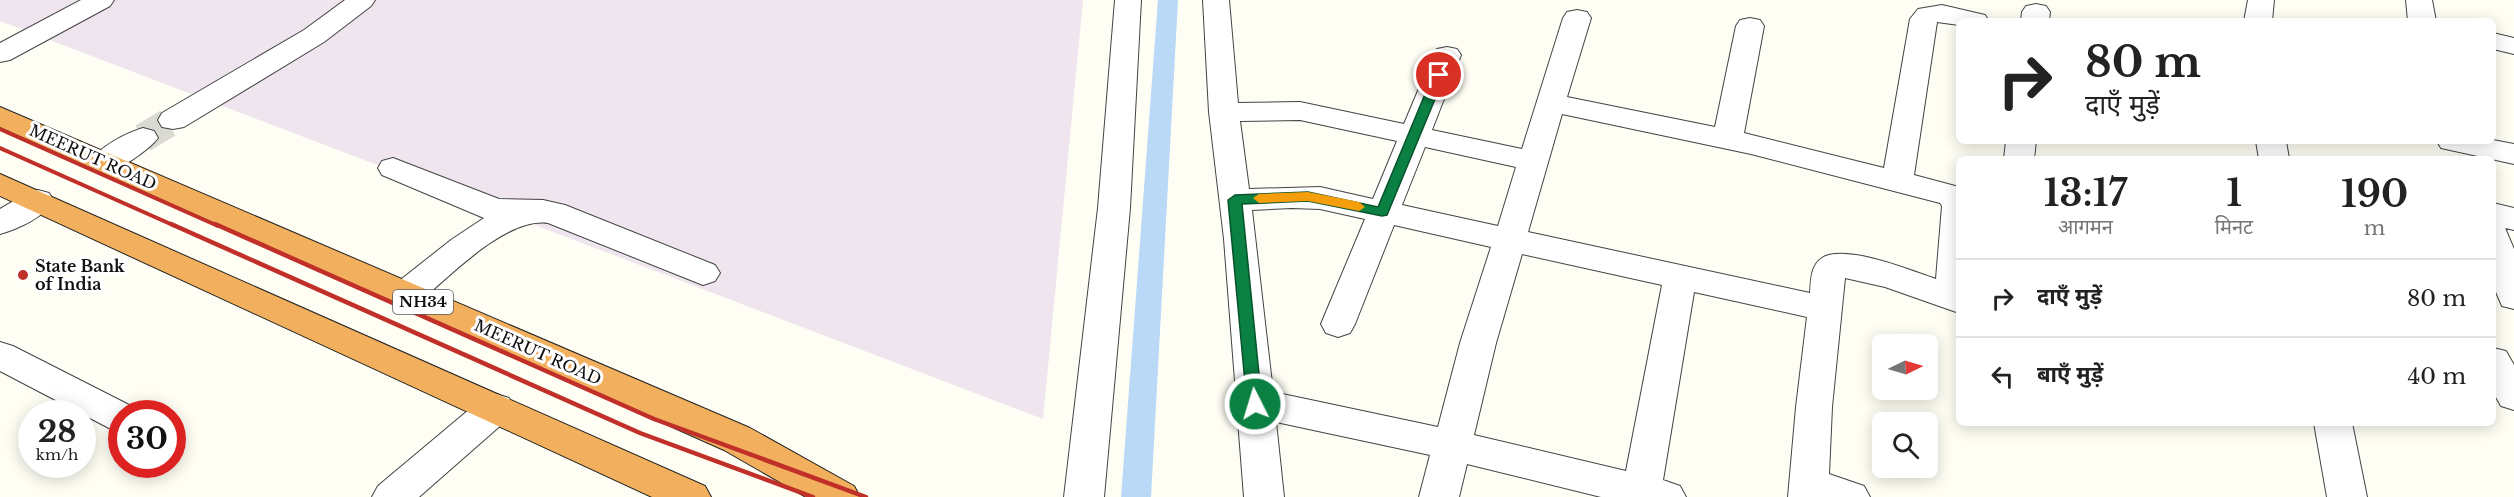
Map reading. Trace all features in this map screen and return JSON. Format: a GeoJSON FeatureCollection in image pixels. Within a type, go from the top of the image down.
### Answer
{"type":"FeatureCollection","features":[{"type":"Feature","properties":{"kind":"highway","name":"MEERUT ROAD"},"geometry":{"type":"LineString","coordinates":[[0,116],[737,439],[840,497]]}},
{"type":"Feature","properties":{"kind":"highway"},"geometry":{"type":"LineString","coordinates":[[0,184],[691,497]]}},
{"type":"Feature","properties":{"kind":"street"},"geometry":{"type":"LineString","coordinates":[[0,54],[101,0]]}},
{"type":"Feature","properties":{"kind":"street"},"geometry":{"type":"LineString","coordinates":[[173,120],[314,36],[362,0]]}},
{"type":"Feature","properties":{"kind":"street"},"geometry":{"type":"LineString","coordinates":[[1084,497],[1114,208],[1128,0]]}},
{"type":"Feature","properties":{"kind":"street"},"geometry":{"type":"LineString","coordinates":[[1216,0],[1224,112],[1235,200],[1264,497]]}},
{"type":"Feature","properties":{"kind":"street"},"geometry":{"type":"LineString","coordinates":[[2259,18],[2262,0]]}},
{"type":"Feature","properties":{"kind":"street"},"geometry":{"type":"LineString","coordinates":[[2419,0],[2422,18]]}},
{"type":"Feature","properties":{"kind":"street"},"geometry":{"type":"LineString","coordinates":[[1896,181],[1924,19],[1928,15],[1942,14],[1961,18]]}},
{"type":"Feature","properties":{"kind":"street"},"geometry":{"type":"LineString","coordinates":[[1439,497],[1478,343],[1577,18]]}},
{"type":"Feature","properties":{"kind":"street"},"geometry":{"type":"LineString","coordinates":[[1728,140],[1750,26]]}},
{"type":"Feature","properties":{"kind":"street"},"geometry":{"type":"LineString","coordinates":[[2496,42],[2514,46]]}},
{"type":"Feature","properties":{"kind":"street"},"geometry":{"type":"LineString","coordinates":[[1338,324],[1447,55]]}},
{"type":"Feature","properties":{"kind":"street"},"geometry":{"type":"LineString","coordinates":[[1551,103],[1728,140],[1940,192],[1956,199]]}},
{"type":"Feature","properties":{"kind":"street"},"geometry":{"type":"LineString","coordinates":[[1224,112],[1300,111],[1533,161]]}},
{"type":"Feature","properties":{"kind":"street"},"geometry":{"type":"LineString","coordinates":[[105,162],[143,138]]}},
{"type":"Feature","properties":{"kind":"street"},"geometry":{"type":"LineString","coordinates":[[2460,146],[2514,154]]}},
{"type":"Feature","properties":{"kind":"street"},"geometry":{"type":"LineString","coordinates":[[393,168],[495,210],[554,213],[703,273]]}},
{"type":"Feature","properties":{"kind":"street"},"geometry":{"type":"LineString","coordinates":[[1235,200],[1308,197],[1825,309]]}},
{"type":"Feature","properties":{"kind":"street"},"geometry":{"type":"LineString","coordinates":[[0,223],[38,201]]}},
{"type":"Feature","properties":{"kind":"street"},"geometry":{"type":"LineString","coordinates":[[406,294],[486,232],[526,212]]}},
{"type":"Feature","properties":{"kind":"street"},"geometry":{"type":"LineString","coordinates":[[2496,215],[2514,219]]}},
{"type":"Feature","properties":{"kind":"street"},"geometry":{"type":"LineString","coordinates":[[2496,245],[2514,297]]}},
{"type":"Feature","properties":{"kind":"street"},"geometry":{"type":"LineString","coordinates":[[1850,497],[1808,490],[1829,270],[1834,266],[1843,265],[1911,283],[1955,300],[1956,269]]}},
{"type":"Feature","properties":{"kind":"street"},"geometry":{"type":"LineString","coordinates":[[1255,404],[1452,445],[1654,494],[1680,277]]}},
{"type":"Feature","properties":{"kind":"street"},"geometry":{"type":"LineString","coordinates":[[2496,310],[2514,313]]}},
{"type":"Feature","properties":{"kind":"street"},"geometry":{"type":"LineString","coordinates":[[0,356],[108,411]]}},
{"type":"Feature","properties":{"kind":"street"},"geometry":{"type":"LineString","coordinates":[[2496,366],[2514,396]]}},
{"type":"Feature","properties":{"kind":"street"},"geometry":{"type":"LineString","coordinates":[[392,497],[496,408]]}},
{"type":"Feature","properties":{"kind":"street"},"geometry":{"type":"LineString","coordinates":[[2324,426],[2347,497]]}},
{"type":"Feature","properties":{"kind":"shaded area"},"geometry":{"type":"Polygon","coordinates":[[[0,0],[1083,0],[1043,419],[0,21],[0,0]]]}},
{"type":"Feature","properties":{"kind":"waterway"},"geometry":{"type":"LineString","coordinates":[[1136,497],[1168,0]]}},
{"type":"Feature","properties":{"kind":"tunnel"},"geometry":{"type":"LineString","coordinates":[[143,138],[173,120]]}},
{"type":"Feature","properties":{"kind":"railway"},"geometry":{"type":"LineString","coordinates":[[0,129],[218,226]]}},
{"type":"Feature","properties":{"kind":"railway"},"geometry":{"type":"LineString","coordinates":[[0,148],[175,226]]}},
{"type":"Feature","properties":{"kind":"railway"},"geometry":{"type":"LineString","coordinates":[[171,224],[640,433],[813,497]]}},
{"type":"Feature","properties":{"kind":"railway"},"geometry":{"type":"LineString","coordinates":[[215,224],[654,419],[866,497]]}},
{"type":"Feature","properties":{"kind":"slow traffic"},"geometry":{"type":"LineString","coordinates":[[1259,198],[1292,196],[1320,198],[1359,207]]}},
{"type":"Feature","properties":{"kind":"place","name":"State Bank of India"},"geometry":{"type":"Point","coordinates":[23,275]}},
{"type":"Feature","properties":{"kind":"route"},"geometry":{"type":"LineString","coordinates":[[1255,404],[1235,200],[1308,197],[1382,212],[1439,75]]}}]}
